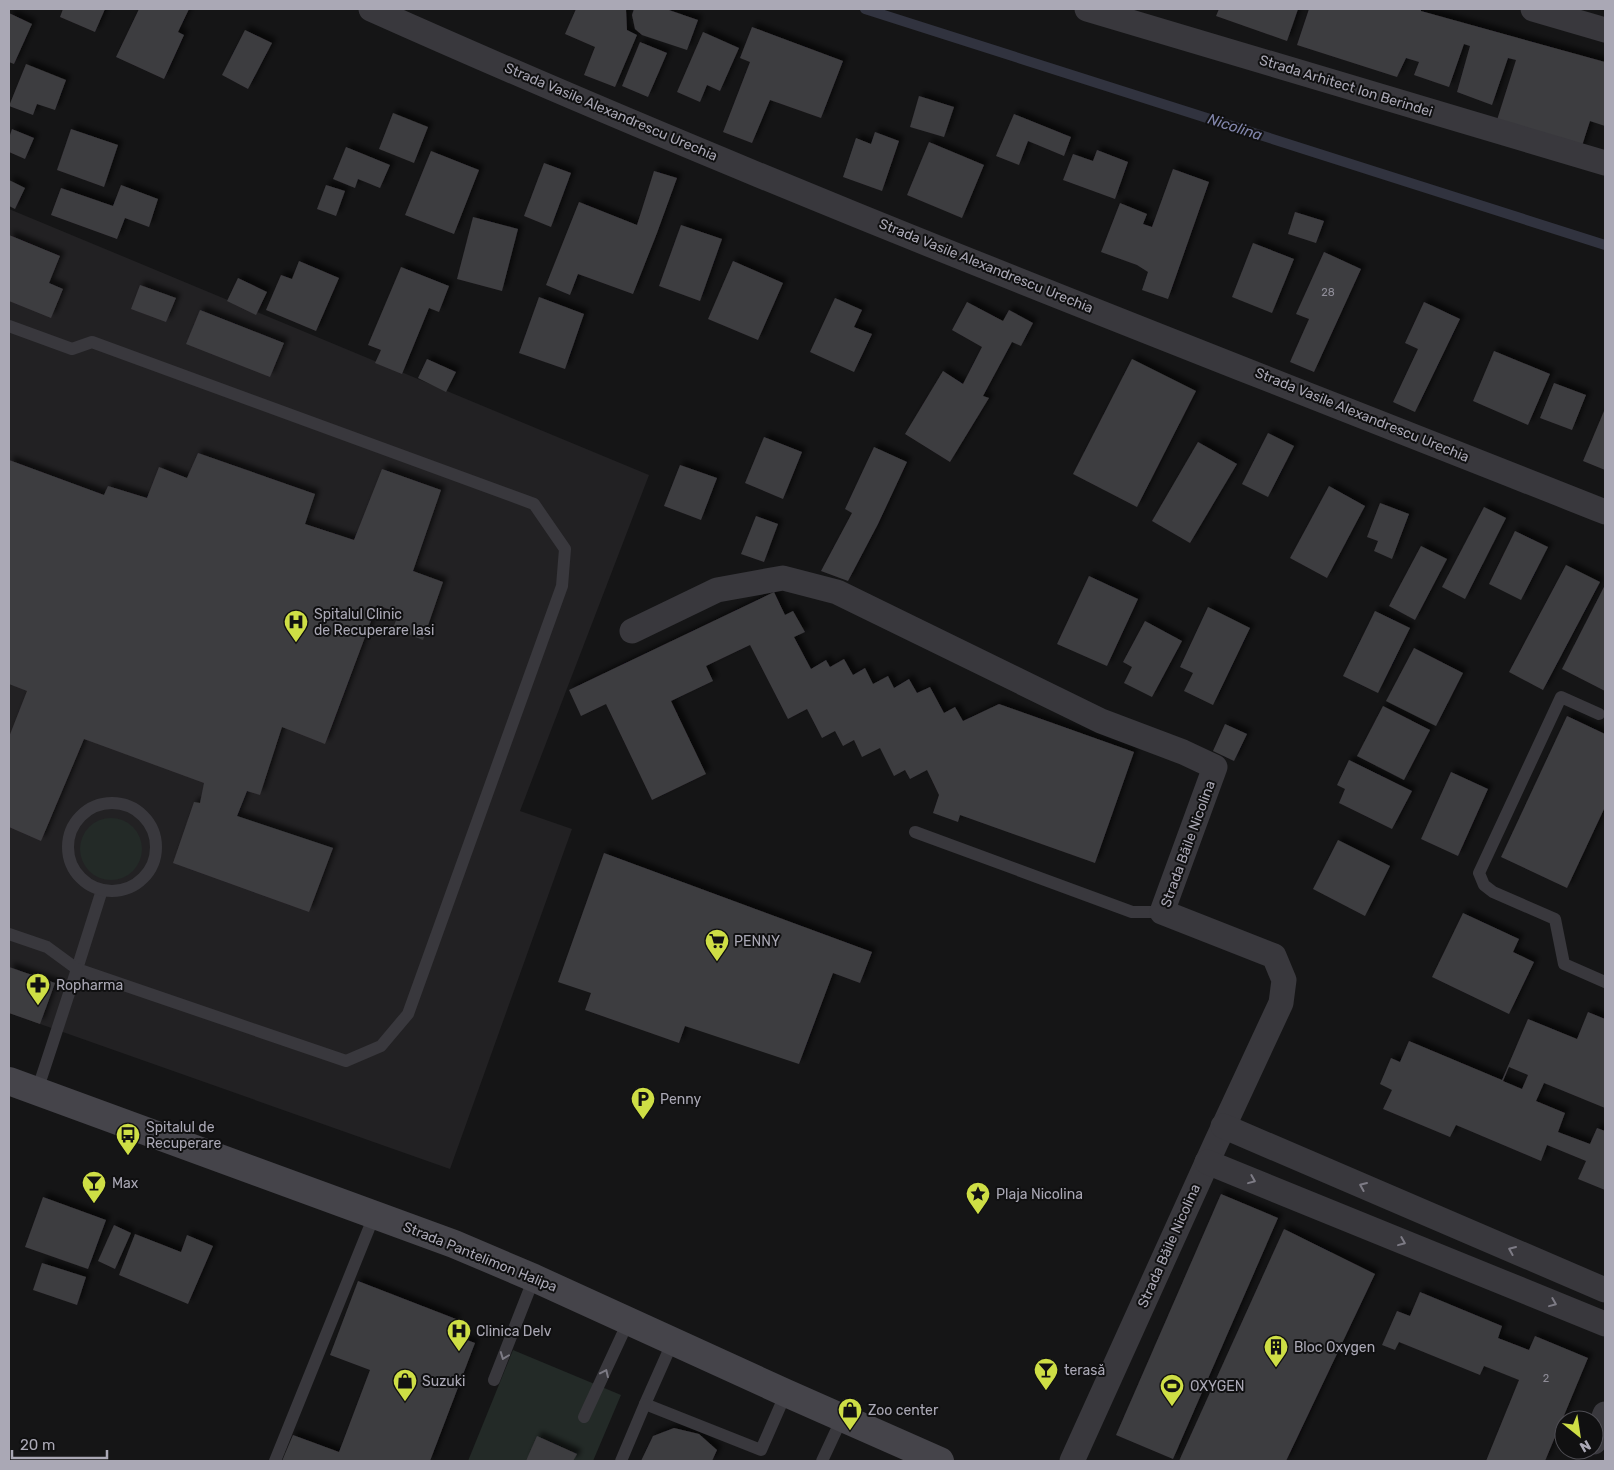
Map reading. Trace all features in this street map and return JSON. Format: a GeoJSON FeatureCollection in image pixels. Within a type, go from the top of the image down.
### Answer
{"type":"FeatureCollection","features":[{"type":"Feature","properties":{"kind":"street","name":"Strada Vasile Alexandrescu Urechia"},"geometry":{"type":"LineString","coordinates":[[370,9],[477,56],[897,231],[1605,512]]}},
{"type":"Feature","properties":{"kind":"street","name":"Strada Arhitect Ion Berindei"},"geometry":{"type":"LineString","coordinates":[[1087,9],[1605,163]]}},
{"type":"Feature","properties":{"kind":"street"},"geometry":{"type":"LineString","coordinates":[[1533,9],[1605,30]]}},
{"type":"Feature","properties":{"kind":"street","name":"Strada Băile Nicolina"},"geometry":{"type":"LineString","coordinates":[[632,631],[717,590],[783,578],[838,592],[1101,721],[1183,752],[1215,767],[1162,912],[1274,956],[1284,980],[1282,1003],[1223,1126],[1072,1461]]}},
{"type":"Feature","properties":{"kind":"street","name":"Strada Pantelimon Halipa"},"geometry":{"type":"LineString","coordinates":[[9,1081],[454,1244],[629,1320],[786,1393],[940,1461]]}},
{"type":"Feature","properties":{"kind":"street"},"geometry":{"type":"LineString","coordinates":[[1223,1126],[1605,1290]]}},
{"type":"Feature","properties":{"kind":"street"},"geometry":{"type":"LineString","coordinates":[[1207,1162],[1605,1324]]}},
{"type":"Feature","properties":{"kind":"lane"},"geometry":{"type":"LineString","coordinates":[[9,326],[72,349],[92,342],[534,504],[565,549],[562,586],[408,1014],[381,1046],[346,1061],[77,969],[47,947],[9,934]]}},
{"type":"Feature","properties":{"kind":"lane"},"geometry":{"type":"LineString","coordinates":[[1599,714],[1561,697],[1479,873],[1484,885],[1493,892],[1555,919],[1564,964],[1605,982]]}},
{"type":"Feature","properties":{"kind":"lane"},"geometry":{"type":"LineString","coordinates":[[106,803],[121,804],[134,808],[145,818],[153,831],[156,847],[152,864],[145,877],[132,886],[118,891],[102,890],[88,885],[77,874],[70,861],[68,846],[71,830],[79,818],[91,808],[106,803]]}},
{"type":"Feature","properties":{"kind":"lane"},"geometry":{"type":"LineString","coordinates":[[915,832],[1132,912],[1162,912]]}},
{"type":"Feature","properties":{"kind":"lane"},"geometry":{"type":"LineString","coordinates":[[37,1091],[102,890]]}},
{"type":"Feature","properties":{"kind":"lane"},"geometry":{"type":"LineString","coordinates":[[275,1461],[374,1216]]}},
{"type":"Feature","properties":{"kind":"lane"},"geometry":{"type":"LineString","coordinates":[[494,1380],[534,1278]]}},
{"type":"Feature","properties":{"kind":"lane"},"geometry":{"type":"LineString","coordinates":[[584,1417],[629,1320]]}},
{"type":"Feature","properties":{"kind":"lane"},"geometry":{"type":"LineString","coordinates":[[621,1461],[673,1341]]}},
{"type":"Feature","properties":{"kind":"lane"},"geometry":{"type":"LineString","coordinates":[[645,1404],[758,1456],[786,1393]]}},
{"type":"Feature","properties":{"kind":"lane"},"geometry":{"type":"LineString","coordinates":[[822,1461],[842,1418]]}},
{"type":"Feature","properties":{"kind":"shaded area","name":"Spitalul Clinic de Recuperare Iasi"},"geometry":{"type":"Polygon","coordinates":[[[9,209],[649,475],[520,811],[572,829],[450,1169],[9,1013],[9,209]]]}},
{"type":"Feature","properties":{"kind":"shaded area"},"geometry":{"type":"Polygon","coordinates":[[[111,818],[128,823],[133,827],[137,832],[142,849],[137,866],[133,871],[128,875],[111,880],[94,875],[89,871],[85,866],[80,849],[85,832],[89,827],[94,823],[111,818]]]}},
{"type":"Feature","properties":{"kind":"shaded area"},"geometry":{"type":"Polygon","coordinates":[[[513,1350],[621,1395],[593,1461],[468,1461],[513,1350]]]}},
{"type":"Feature","properties":{"kind":"building"},"geometry":{"type":"Polygon","coordinates":[[[63,9],[105,9],[95,32],[60,17],[63,9]]]}},
{"type":"Feature","properties":{"kind":"building"},"geometry":{"type":"Polygon","coordinates":[[[139,9],[189,9],[178,32],[184,35],[164,79],[116,57],[139,9]]]}},
{"type":"Feature","properties":{"kind":"building"},"geometry":{"type":"Polygon","coordinates":[[[576,9],[626,9],[627,30],[637,35],[615,87],[584,75],[595,47],[565,34],[576,9]]]}},
{"type":"Feature","properties":{"kind":"building"},"geometry":{"type":"Polygon","coordinates":[[[634,9],[666,9],[698,20],[687,50],[642,35],[635,29],[632,15],[634,9]]]}},
{"type":"Feature","properties":{"kind":"building"},"geometry":{"type":"Polygon","coordinates":[[[1219,9],[1298,9],[1287,41],[1216,16],[1219,9]]]}},
{"type":"Feature","properties":{"kind":"building"},"geometry":{"type":"Polygon","coordinates":[[[1309,9],[1421,9],[1421,11],[1605,62],[1605,126],[1590,121],[1580,152],[1497,120],[1516,60],[1508,58],[1492,105],[1457,92],[1470,46],[1464,44],[1449,87],[1414,75],[1419,62],[1406,58],[1397,77],[1297,45],[1309,9]]]}},
{"type":"Feature","properties":{"kind":"building"},"geometry":{"type":"Polygon","coordinates":[[[9,13],[32,24],[14,64],[9,62],[9,13]]]}},
{"type":"Feature","properties":{"kind":"building"},"geometry":{"type":"Polygon","coordinates":[[[752,27],[843,61],[821,118],[770,100],[752,143],[723,132],[750,62],[740,58],[752,27]]]}},
{"type":"Feature","properties":{"kind":"building"},"geometry":{"type":"Polygon","coordinates":[[[245,30],[272,43],[248,89],[222,75],[245,30]]]}},
{"type":"Feature","properties":{"kind":"building"},"geometry":{"type":"Polygon","coordinates":[[[703,32],[739,48],[720,91],[707,85],[700,102],[677,92],[703,32]]]}},
{"type":"Feature","properties":{"kind":"building"},"geometry":{"type":"Polygon","coordinates":[[[640,42],[667,53],[648,97],[622,86],[640,42]]]}},
{"type":"Feature","properties":{"kind":"building"},"geometry":{"type":"Polygon","coordinates":[[[26,64],[66,80],[55,110],[37,104],[33,115],[9,106],[26,64]]]}},
{"type":"Feature","properties":{"kind":"building"},"geometry":{"type":"Polygon","coordinates":[[[919,96],[954,107],[944,137],[910,127],[919,96]]]}},
{"type":"Feature","properties":{"kind":"building"},"geometry":{"type":"Polygon","coordinates":[[[393,113],[428,127],[414,163],[379,149],[393,113]]]}},
{"type":"Feature","properties":{"kind":"building"},"geometry":{"type":"Polygon","coordinates":[[[1014,114],[1071,137],[1064,156],[1028,141],[1019,165],[996,156],[1014,114]]]}},
{"type":"Feature","properties":{"kind":"building"},"geometry":{"type":"Polygon","coordinates":[[[12,129],[34,138],[25,159],[9,152],[9,138],[12,129]]]}},
{"type":"Feature","properties":{"kind":"building"},"geometry":{"type":"Polygon","coordinates":[[[71,129],[118,145],[104,187],[57,170],[71,129]]]}},
{"type":"Feature","properties":{"kind":"building"},"geometry":{"type":"Polygon","coordinates":[[[875,132],[899,141],[882,191],[843,177],[856,138],[871,144],[875,132]]]}},
{"type":"Feature","properties":{"kind":"building"},"geometry":{"type":"Polygon","coordinates":[[[929,142],[984,165],[962,218],[907,195],[929,142]]]}},
{"type":"Feature","properties":{"kind":"building"},"geometry":{"type":"Polygon","coordinates":[[[346,147],[390,165],[380,188],[358,179],[355,188],[333,179],[346,147]]]}},
{"type":"Feature","properties":{"kind":"building"},"geometry":{"type":"Polygon","coordinates":[[[1097,150],[1128,162],[1115,199],[1063,180],[1073,154],[1093,161],[1097,150]]]}},
{"type":"Feature","properties":{"kind":"building"},"geometry":{"type":"Polygon","coordinates":[[[431,151],[479,170],[454,234],[405,215],[431,151]]]}},
{"type":"Feature","properties":{"kind":"building"},"geometry":{"type":"Polygon","coordinates":[[[544,163],[571,173],[551,227],[524,216],[544,163]]]}},
{"type":"Feature","properties":{"kind":"building"},"geometry":{"type":"Polygon","coordinates":[[[1173,169],[1209,182],[1168,299],[1142,290],[1148,272],[1137,265],[1101,252],[1120,203],[1147,214],[1143,224],[1152,227],[1173,169]]]}},
{"type":"Feature","properties":{"kind":"building"},"geometry":{"type":"Polygon","coordinates":[[[654,171],[677,178],[633,294],[578,274],[570,295],[546,285],[579,202],[637,225],[654,171]]]}},
{"type":"Feature","properties":{"kind":"building"},"geometry":{"type":"Polygon","coordinates":[[[9,180],[25,188],[15,209],[9,206],[9,180]]]}},
{"type":"Feature","properties":{"kind":"building"},"geometry":{"type":"Polygon","coordinates":[[[121,185],[158,199],[149,227],[125,218],[117,239],[51,215],[61,188],[113,206],[121,185]]]}},
{"type":"Feature","properties":{"kind":"building"},"geometry":{"type":"Polygon","coordinates":[[[326,185],[345,191],[336,216],[317,209],[326,185]]]}},
{"type":"Feature","properties":{"kind":"building"},"geometry":{"type":"Polygon","coordinates":[[[1295,212],[1324,221],[1316,243],[1288,234],[1295,212]]]}},
{"type":"Feature","properties":{"kind":"building"},"geometry":{"type":"Polygon","coordinates":[[[473,217],[518,229],[502,291],[457,279],[473,217]]]}},
{"type":"Feature","properties":{"kind":"building"},"geometry":{"type":"Polygon","coordinates":[[[681,225],[722,239],[700,301],[659,286],[681,225]]]}},
{"type":"Feature","properties":{"kind":"building"},"geometry":{"type":"Polygon","coordinates":[[[9,235],[60,256],[49,283],[63,289],[51,318],[9,301],[9,235]]]}},
{"type":"Feature","properties":{"kind":"building"},"geometry":{"type":"Polygon","coordinates":[[[1253,243],[1294,259],[1272,313],[1232,297],[1253,243]]]}},
{"type":"Feature","properties":{"kind":"building"},"geometry":{"type":"Polygon","coordinates":[[[1324,252],[1361,269],[1314,372],[1290,362],[1309,319],[1296,314],[1324,252]]]}},
{"type":"Feature","properties":{"kind":"building"},"geometry":{"type":"Polygon","coordinates":[[[299,261],[339,278],[316,331],[266,310],[281,275],[292,279],[299,261]]]}},
{"type":"Feature","properties":{"kind":"building"},"geometry":{"type":"Polygon","coordinates":[[[733,261],[783,283],[758,340],[708,319],[733,261]]]}},
{"type":"Feature","properties":{"kind":"building"},"geometry":{"type":"Polygon","coordinates":[[[401,267],[449,286],[439,312],[429,308],[402,374],[375,363],[381,350],[368,345],[401,267]]]}},
{"type":"Feature","properties":{"kind":"building"},"geometry":{"type":"Polygon","coordinates":[[[238,278],[267,292],[256,315],[227,301],[238,278]]]}},
{"type":"Feature","properties":{"kind":"building"},"geometry":{"type":"Polygon","coordinates":[[[140,285],[176,298],[166,322],[131,309],[140,285]]]}},
{"type":"Feature","properties":{"kind":"building"},"geometry":{"type":"Polygon","coordinates":[[[539,297],[584,314],[565,369],[519,353],[539,297]]]}},
{"type":"Feature","properties":{"kind":"building"},"geometry":{"type":"Polygon","coordinates":[[[835,298],[862,310],[854,327],[872,334],[854,372],[810,352],[835,298]]]}},
{"type":"Feature","properties":{"kind":"building"},"geometry":{"type":"Polygon","coordinates":[[[967,302],[1003,321],[1009,310],[1033,323],[1021,346],[1012,342],[983,396],[989,398],[950,462],[905,434],[943,371],[963,384],[982,347],[952,330],[967,302]]]}},
{"type":"Feature","properties":{"kind":"building"},"geometry":{"type":"Polygon","coordinates":[[[1424,302],[1460,319],[1415,412],[1393,402],[1418,349],[1405,343],[1424,302]]]}},
{"type":"Feature","properties":{"kind":"building"},"geometry":{"type":"Polygon","coordinates":[[[200,310],[284,343],[270,377],[186,344],[200,310]]]}},
{"type":"Feature","properties":{"kind":"building"},"geometry":{"type":"Polygon","coordinates":[[[1494,351],[1550,374],[1528,425],[1473,401],[1494,351]]]}},
{"type":"Feature","properties":{"kind":"building"},"geometry":{"type":"Polygon","coordinates":[[[427,359],[456,372],[446,392],[418,378],[427,359]]]}},
{"type":"Feature","properties":{"kind":"building"},"geometry":{"type":"Polygon","coordinates":[[[1132,359],[1196,391],[1137,507],[1073,474],[1132,359]]]}},
{"type":"Feature","properties":{"kind":"building"},"geometry":{"type":"Polygon","coordinates":[[[1554,383],[1586,395],[1572,430],[1540,418],[1554,383]]]}},
{"type":"Feature","properties":{"kind":"building"},"geometry":{"type":"Polygon","coordinates":[[[1605,411],[1605,470],[1583,461],[1605,411]]]}},
{"type":"Feature","properties":{"kind":"building"},"geometry":{"type":"Polygon","coordinates":[[[1268,433],[1294,446],[1268,497],[1242,484],[1268,433]]]}},
{"type":"Feature","properties":{"kind":"building"},"geometry":{"type":"Polygon","coordinates":[[[764,437],[802,452],[783,499],[745,483],[764,437]]]}},
{"type":"Feature","properties":{"kind":"building"},"geometry":{"type":"Polygon","coordinates":[[[1198,442],[1237,464],[1190,543],[1152,521],[1198,442]]]}},
{"type":"Feature","properties":{"kind":"building"},"geometry":{"type":"Polygon","coordinates":[[[874,447],[907,462],[878,524],[848,581],[821,571],[852,513],[845,509],[874,447]]]}},
{"type":"Feature","properties":{"kind":"building"},"geometry":{"type":"Polygon","coordinates":[[[198,453],[315,494],[305,524],[354,540],[382,469],[441,490],[413,571],[443,582],[423,640],[393,628],[399,613],[377,605],[325,744],[282,727],[260,795],[247,791],[237,816],[333,848],[309,912],[173,863],[194,802],[200,803],[204,783],[84,739],[41,841],[9,827],[9,737],[27,691],[9,684],[9,460],[104,495],[108,486],[147,498],[159,467],[187,478],[198,453]]]}},
{"type":"Feature","properties":{"kind":"building"},"geometry":{"type":"Polygon","coordinates":[[[680,465],[717,478],[701,520],[664,506],[680,465]]]}},
{"type":"Feature","properties":{"kind":"building"},"geometry":{"type":"Polygon","coordinates":[[[1329,486],[1365,506],[1327,578],[1290,558],[1329,486]]]}},
{"type":"Feature","properties":{"kind":"building"},"geometry":{"type":"Polygon","coordinates":[[[1380,503],[1409,514],[1392,559],[1374,551],[1378,541],[1367,537],[1380,503]]]}},
{"type":"Feature","properties":{"kind":"building"},"geometry":{"type":"Polygon","coordinates":[[[1484,507],[1506,518],[1465,599],[1442,587],[1484,507]]]}},
{"type":"Feature","properties":{"kind":"building"},"geometry":{"type":"Polygon","coordinates":[[[756,516],[778,524],[764,562],[741,554],[756,516]]]}},
{"type":"Feature","properties":{"kind":"building"},"geometry":{"type":"Polygon","coordinates":[[[1515,531],[1548,547],[1521,600],[1489,584],[1515,531]]]}},
{"type":"Feature","properties":{"kind":"building"},"geometry":{"type":"Polygon","coordinates":[[[1421,546],[1447,559],[1415,620],[1389,606],[1421,546]]]}},
{"type":"Feature","properties":{"kind":"building"},"geometry":{"type":"Polygon","coordinates":[[[1566,565],[1600,582],[1543,690],[1509,672],[1566,565]]]}},
{"type":"Feature","properties":{"kind":"building"},"geometry":{"type":"Polygon","coordinates":[[[1089,576],[1138,599],[1107,666],[1057,644],[1089,576]]]}},
{"type":"Feature","properties":{"kind":"building"},"geometry":{"type":"Polygon","coordinates":[[[1605,585],[1605,691],[1562,669],[1605,585]]]}},
{"type":"Feature","properties":{"kind":"building"},"geometry":{"type":"Polygon","coordinates":[[[774,592],[785,615],[793,611],[805,632],[794,637],[811,669],[826,660],[830,667],[844,659],[853,675],[865,668],[873,684],[888,676],[894,688],[909,679],[917,693],[930,687],[944,713],[955,707],[963,721],[999,704],[1134,752],[1095,863],[960,815],[958,822],[933,813],[939,795],[927,770],[910,779],[905,770],[894,776],[880,748],[862,757],[854,740],[843,746],[835,731],[822,738],[807,709],[788,719],[750,645],[706,666],[713,681],[671,701],[706,774],[652,800],[606,704],[581,716],[569,690],[774,592]]]}},
{"type":"Feature","properties":{"kind":"building"},"geometry":{"type":"Polygon","coordinates":[[[1208,607],[1250,628],[1213,705],[1184,691],[1193,673],[1180,667],[1208,607]]]}},
{"type":"Feature","properties":{"kind":"building"},"geometry":{"type":"Polygon","coordinates":[[[1375,611],[1410,628],[1378,693],[1343,676],[1375,611]]]}},
{"type":"Feature","properties":{"kind":"building"},"geometry":{"type":"Polygon","coordinates":[[[1145,621],[1182,641],[1152,697],[1124,683],[1132,667],[1123,662],[1145,621]]]}},
{"type":"Feature","properties":{"kind":"building"},"geometry":{"type":"Polygon","coordinates":[[[1414,648],[1463,673],[1436,726],[1386,701],[1414,648]]]}},
{"type":"Feature","properties":{"kind":"building"},"geometry":{"type":"Polygon","coordinates":[[[1383,706],[1430,730],[1404,780],[1357,756],[1383,706]]]}},
{"type":"Feature","properties":{"kind":"building"},"geometry":{"type":"Polygon","coordinates":[[[1567,716],[1605,734],[1605,807],[1567,888],[1501,857],[1567,716]]]}},
{"type":"Feature","properties":{"kind":"building"},"geometry":{"type":"Polygon","coordinates":[[[1225,724],[1247,734],[1234,761],[1213,751],[1225,724]]]}},
{"type":"Feature","properties":{"kind":"building"},"geometry":{"type":"Polygon","coordinates":[[[1349,760],[1412,791],[1392,829],[1339,803],[1345,789],[1337,785],[1349,760]]]}},
{"type":"Feature","properties":{"kind":"building"},"geometry":{"type":"Polygon","coordinates":[[[1451,772],[1488,789],[1458,856],[1421,839],[1451,772]]]}},
{"type":"Feature","properties":{"kind":"building"},"geometry":{"type":"Polygon","coordinates":[[[1338,840],[1390,866],[1365,916],[1313,889],[1338,840]]]}},
{"type":"Feature","properties":{"kind":"building","name":"PENNY"},"geometry":{"type":"Polygon","coordinates":[[[604,853],[872,952],[860,983],[833,973],[799,1064],[685,1026],[679,1043],[585,1010],[591,993],[558,982],[604,853]]]}},
{"type":"Feature","properties":{"kind":"building"},"geometry":{"type":"Polygon","coordinates":[[[1463,913],[1519,939],[1513,952],[1534,962],[1509,1014],[1432,977],[1463,913]]]}},
{"type":"Feature","properties":{"kind":"building"},"geometry":{"type":"Polygon","coordinates":[[[9,967],[55,983],[40,1024],[9,1013],[9,967]]]}},
{"type":"Feature","properties":{"kind":"building"},"geometry":{"type":"Polygon","coordinates":[[[1588,1012],[1605,1019],[1605,1108],[1544,1083],[1536,1101],[1565,1113],[1558,1132],[1590,1144],[1597,1128],[1605,1131],[1605,1190],[1578,1179],[1586,1161],[1547,1145],[1541,1161],[1456,1125],[1450,1137],[1383,1109],[1392,1090],[1380,1084],[1391,1058],[1400,1062],[1409,1041],[1502,1080],[1528,1019],[1577,1039],[1588,1012]],[[1509,1067],[1503,1081],[1522,1089],[1528,1075],[1509,1067]]]}},
{"type":"Feature","properties":{"kind":"building"},"geometry":{"type":"Polygon","coordinates":[[[1221,1194],[1278,1218],[1173,1459],[1116,1435],[1221,1194]]]}},
{"type":"Feature","properties":{"kind":"building"},"geometry":{"type":"Polygon","coordinates":[[[43,1197],[106,1220],[88,1269],[25,1247],[43,1197]]]}},
{"type":"Feature","properties":{"kind":"building"},"geometry":{"type":"Polygon","coordinates":[[[114,1225],[131,1233],[115,1269],[98,1261],[114,1225]]]}},
{"type":"Feature","properties":{"kind":"building","name":"Bloc Oxygen"},"geometry":{"type":"Polygon","coordinates":[[[1284,1229],[1375,1274],[1286,1461],[1179,1461],[1284,1229]]]}},
{"type":"Feature","properties":{"kind":"building"},"geometry":{"type":"Polygon","coordinates":[[[135,1234],[181,1252],[187,1235],[213,1246],[188,1304],[119,1275],[135,1234]]]}},
{"type":"Feature","properties":{"kind":"building"},"geometry":{"type":"Polygon","coordinates":[[[42,1263],[86,1277],[77,1305],[33,1290],[42,1263]]]}},
{"type":"Feature","properties":{"kind":"building","name":"Suzuki"},"geometry":{"type":"Polygon","coordinates":[[[358,1281],[456,1319],[451,1334],[475,1343],[430,1461],[282,1461],[293,1435],[339,1452],[370,1370],[330,1355],[358,1281]]]}},
{"type":"Feature","properties":{"kind":"building"},"geometry":{"type":"Polygon","coordinates":[[[1420,1292],[1502,1326],[1498,1338],[1529,1350],[1535,1336],[1588,1358],[1566,1410],[1554,1410],[1554,1439],[1545,1461],[1486,1461],[1519,1380],[1484,1366],[1480,1375],[1399,1342],[1395,1350],[1382,1345],[1397,1311],[1410,1316],[1420,1292]]]}},
{"type":"Feature","properties":{"kind":"building"},"geometry":{"type":"Polygon","coordinates":[[[674,1428],[699,1434],[717,1450],[712,1461],[641,1461],[653,1436],[674,1428]]]}},
{"type":"Feature","properties":{"kind":"building"},"geometry":{"type":"Polygon","coordinates":[[[537,1436],[577,1454],[573,1461],[526,1461],[537,1436]]]}},
{"type":"Feature","properties":{"kind":"waterway","name":"Nicolina"},"geometry":{"type":"LineString","coordinates":[[865,9],[1605,245]]}},
{"type":"Feature","properties":{"kind":"place","name":"Spitalul Clinic de Recuperare Iasi"},"geometry":{"type":"Point","coordinates":[296,643]}},
{"type":"Feature","properties":{"kind":"place","name":"PENNY"},"geometry":{"type":"Point","coordinates":[717,962]}},
{"type":"Feature","properties":{"kind":"place","name":"Ropharma"},"geometry":{"type":"Point","coordinates":[38,1006]}},
{"type":"Feature","properties":{"kind":"place","name":"Penny"},"geometry":{"type":"Point","coordinates":[643,1120]}},
{"type":"Feature","properties":{"kind":"place","name":"Spitalul de Recuperare"},"geometry":{"type":"Point","coordinates":[128,1156]}},
{"type":"Feature","properties":{"kind":"place","name":"Max"},"geometry":{"type":"Point","coordinates":[94,1204]}},
{"type":"Feature","properties":{"kind":"place","name":"Plaja Nicolina"},"geometry":{"type":"Point","coordinates":[978,1215]}},
{"type":"Feature","properties":{"kind":"place","name":"Clinica Delv"},"geometry":{"type":"Point","coordinates":[459,1352]}},
{"type":"Feature","properties":{"kind":"place","name":"Bloc Oxygen"},"geometry":{"type":"Point","coordinates":[1276,1368]}},
{"type":"Feature","properties":{"kind":"place","name":"terasă"},"geometry":{"type":"Point","coordinates":[1046,1391]}},
{"type":"Feature","properties":{"kind":"place","name":"Suzuki"},"geometry":{"type":"Point","coordinates":[405,1402]}},
{"type":"Feature","properties":{"kind":"place","name":"OXYGEN"},"geometry":{"type":"Point","coordinates":[1172,1407]}},
{"type":"Feature","properties":{"kind":"place","name":"Zoo center"},"geometry":{"type":"Point","coordinates":[850,1431]}}]}
